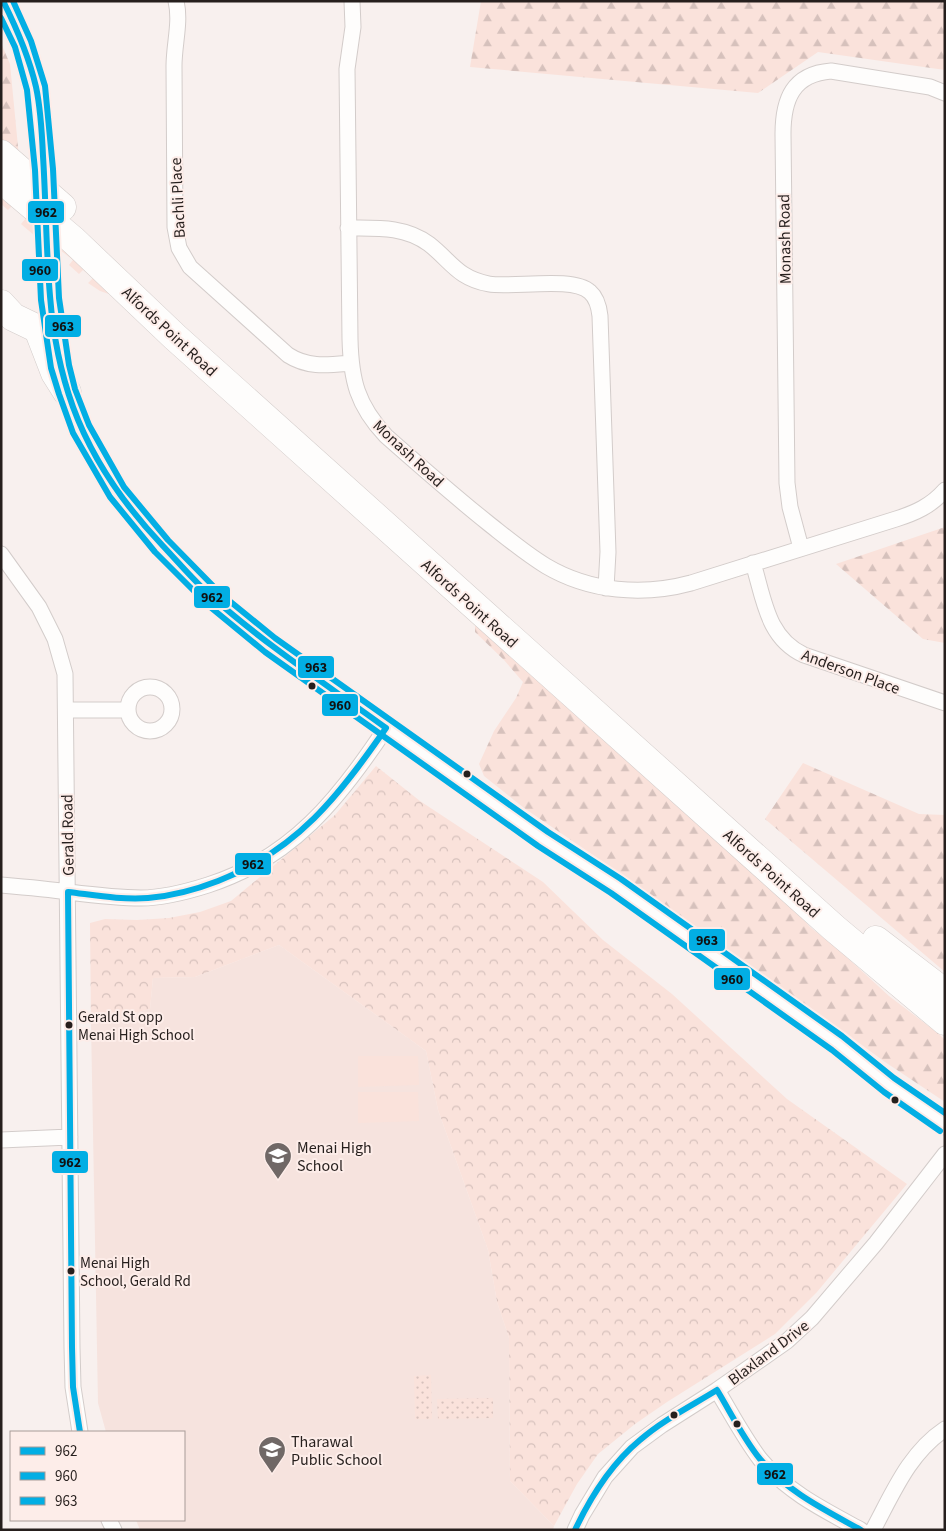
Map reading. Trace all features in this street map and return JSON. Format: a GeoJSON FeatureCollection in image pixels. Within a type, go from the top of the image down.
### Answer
{"type":"FeatureCollection","features":[{"type":"Feature","properties":{"kind":"highway","name":"Alfords Point Road"},"geometry":{"type":"LineString","coordinates":[[1,154],[39,186],[149,290],[190,332],[823,898],[945,993]]}},
{"type":"Feature","properties":{"kind":"highway","name":"Alfords Point Road"},"geometry":{"type":"LineString","coordinates":[[1,179],[73,240],[175,337],[812,908],[945,1021]]}},
{"type":"Feature","properties":{"kind":"highway"},"geometry":{"type":"LineString","coordinates":[[1,304],[17,320],[38,329],[55,373],[67,392]]}},
{"type":"Feature","properties":{"kind":"street"},"geometry":{"type":"LineString","coordinates":[[2,1],[23,44],[35,82],[42,131],[50,299],[60,367],[67,392],[81,429],[103,469],[118,492],[162,546],[215,600],[270,645],[837,1043],[890,1085],[945,1124]]}},
{"type":"Feature","properties":{"kind":"street","name":"Bachli Place"},"geometry":{"type":"LineString","coordinates":[[176,1],[179,20],[174,48],[175,227],[176,237],[184,258],[190,267],[223,298],[297,361],[317,365],[351,364]]}},
{"type":"Feature","properties":{"kind":"street","name":"Monash Road"},"geometry":{"type":"LineString","coordinates":[[352,1],[353,27],[347,69],[351,364],[355,386],[367,412],[386,436],[431,475],[534,558],[562,575],[606,588],[636,591],[665,589],[705,579],[910,515],[929,505],[945,490]]}},
{"type":"Feature","properties":{"kind":"street","name":"Monash Road"},"geometry":{"type":"LineString","coordinates":[[801,548],[790,507],[787,483],[783,134],[786,103],[790,95],[802,82],[816,73],[831,70],[930,87],[945,92]]}},
{"type":"Feature","properties":{"kind":"street"},"geometry":{"type":"LineString","coordinates":[[348,228],[388,228],[409,233],[429,244],[459,272],[479,282],[500,285],[575,285],[590,292],[599,306],[608,558],[606,588]]}},
{"type":"Feature","properties":{"kind":"street","name":"Gerald Road"},"geometry":{"type":"LineString","coordinates":[[1,554],[38,607],[55,639],[65,674],[73,1377],[80,1431]]}},
{"type":"Feature","properties":{"kind":"street","name":"Anderson Place"},"geometry":{"type":"LineString","coordinates":[[753,563],[774,629],[788,647],[804,655],[945,703]]}},
{"type":"Feature","properties":{"kind":"street"},"geometry":{"type":"LineString","coordinates":[[66,710],[128,710]]}},
{"type":"Feature","properties":{"kind":"street"},"geometry":{"type":"LineString","coordinates":[[1,885],[109,897],[139,898],[162,896],[196,889],[217,882],[254,866],[287,845],[315,819],[369,753],[386,728]]}},
{"type":"Feature","properties":{"kind":"street"},"geometry":{"type":"LineString","coordinates":[[945,1132],[945,1142]]}},
{"type":"Feature","properties":{"kind":"street"},"geometry":{"type":"LineString","coordinates":[[1,1140],[70,1137]]}},
{"type":"Feature","properties":{"kind":"street","name":"Blaxland Drive"},"geometry":{"type":"LineString","coordinates":[[575,1530],[605,1477],[632,1447],[662,1424],[718,1390],[786,1341],[812,1318],[876,1243],[945,1154]]}},
{"type":"Feature","properties":{"kind":"street"},"geometry":{"type":"LineString","coordinates":[[718,1390],[752,1448],[772,1472],[807,1500],[861,1530]]}},
{"type":"Feature","properties":{"kind":"street"},"geometry":{"type":"LineString","coordinates":[[873,1530],[909,1464],[923,1447],[945,1429]]}},
{"type":"Feature","properties":{"kind":"shaded area","name":"Menai High School"},"geometry":{"type":"Polygon","coordinates":[[[279,945],[426,1051],[438,1110],[488,1250],[497,1302],[509,1338],[510,1481],[554,1526],[553,1530],[140,1530],[136,1521],[185,1521],[185,1431],[106,1431],[98,1403],[91,1024],[150,1009],[153,978],[195,977],[279,945]]]}},
{"type":"Feature","properties":{"kind":"green space"},"geometry":{"type":"Polygon","coordinates":[[[481,1],[945,1],[945,70],[818,52],[758,93],[470,67],[481,1]]]}},
{"type":"Feature","properties":{"kind":"green space"},"geometry":{"type":"Polygon","coordinates":[[[1,43],[10,64],[19,157],[1,140],[1,43]]]}},
{"type":"Feature","properties":{"kind":"green space"},"geometry":{"type":"Polygon","coordinates":[[[1,191],[114,290],[109,294],[100,291],[88,283],[93,278],[83,270],[79,274],[69,265],[73,260],[60,250],[56,254],[21,224],[26,218],[12,206],[8,210],[1,204],[1,191]]]}},
{"type":"Feature","properties":{"kind":"green space"},"geometry":{"type":"Polygon","coordinates":[[[945,527],[945,643],[923,639],[836,564],[945,527]]]}},
{"type":"Feature","properties":{"kind":"green space"},"geometry":{"type":"Polygon","coordinates":[[[478,624],[797,912],[810,927],[839,950],[889,996],[945,1040],[945,1102],[885,1062],[818,1013],[754,971],[640,887],[524,808],[484,776],[479,764],[494,731],[516,698],[523,682],[504,660],[475,632],[475,626],[478,624]]]}},
{"type":"Feature","properties":{"kind":"green space"},"geometry":{"type":"Polygon","coordinates":[[[803,763],[919,814],[945,815],[945,972],[765,819],[803,763]]]}},
{"type":"Feature","properties":{"kind":"green space"},"geometry":{"type":"Polygon","coordinates":[[[376,766],[420,801],[543,882],[603,940],[672,994],[787,1099],[907,1184],[817,1292],[775,1334],[667,1402],[635,1424],[598,1454],[577,1484],[554,1526],[510,1481],[509,1338],[497,1302],[488,1250],[438,1110],[426,1051],[279,945],[195,977],[153,978],[150,1009],[91,1024],[90,923],[105,919],[169,918],[200,912],[231,901],[335,815],[376,766]]]}},
{"type":"Feature","properties":{"kind":"green space"},"geometry":{"type":"Polygon","coordinates":[[[358,1056],[418,1056],[419,1085],[358,1087],[358,1056]]]}},
{"type":"Feature","properties":{"kind":"green space"},"geometry":{"type":"Polygon","coordinates":[[[358,1092],[418,1092],[419,1121],[358,1123],[358,1092]]]}},
{"type":"Feature","properties":{"kind":"green space"},"geometry":{"type":"Polygon","coordinates":[[[431,1375],[432,1419],[415,1419],[414,1376],[431,1375]]]}},
{"type":"Feature","properties":{"kind":"green space"},"geometry":{"type":"Polygon","coordinates":[[[493,1398],[493,1418],[438,1419],[437,1399],[493,1398]]]}},
{"type":"Feature","properties":{"kind":"transit line","name":"962"},"geometry":{"type":"LineString","coordinates":[[3,1],[26,54],[38,96],[42,130],[53,324],[68,393],[90,445],[111,481],[136,515],[205,590],[275,648],[386,728]]}},
{"type":"Feature","properties":{"kind":"transit line","name":"963"},"geometry":{"type":"LineString","coordinates":[[13,1],[31,41],[45,86],[53,169],[59,298],[69,365],[75,389],[89,425],[124,487],[168,540],[221,594],[275,638],[548,832],[621,879],[842,1036],[894,1078],[945,1113]]}},
{"type":"Feature","properties":{"kind":"transit line","name":"960"},"geometry":{"type":"LineString","coordinates":[[1,18],[15,47],[27,90],[35,170],[41,300],[51,368],[73,433],[110,497],[155,552],[209,606],[265,652],[538,846],[611,893],[832,1050],[884,1092],[940,1131]]}},
{"type":"Feature","properties":{"kind":"transit line","name":"962"},"geometry":{"type":"LineString","coordinates":[[68,892],[118,898],[157,897],[201,887],[246,868],[271,854],[314,818],[351,776],[386,728]]}},
{"type":"Feature","properties":{"kind":"transit line","name":"962"},"geometry":{"type":"LineString","coordinates":[[68,892],[72,1347],[73,1387],[80,1431]]}},
{"type":"Feature","properties":{"kind":"transit line","name":"962"},"geometry":{"type":"LineString","coordinates":[[717,1390],[748,1443],[770,1470],[807,1499],[861,1530]]}},
{"type":"Feature","properties":{"kind":"transit line","name":"962"},"geometry":{"type":"LineString","coordinates":[[575,1530],[603,1481],[630,1449],[658,1426],[717,1390]]}},
{"type":"Feature","properties":{"kind":"place","name":"Gerald St opp Menai High School"},"geometry":{"type":"Point","coordinates":[69,1025]}},
{"type":"Feature","properties":{"kind":"place","name":"Menai High School"},"geometry":{"type":"Point","coordinates":[278,1180]}},
{"type":"Feature","properties":{"kind":"place","name":"Menai High School, Gerald Rd"},"geometry":{"type":"Point","coordinates":[71,1271]}},
{"type":"Feature","properties":{"kind":"place","name":"Tharawal Public School"},"geometry":{"type":"Point","coordinates":[272,1474]}}]}
